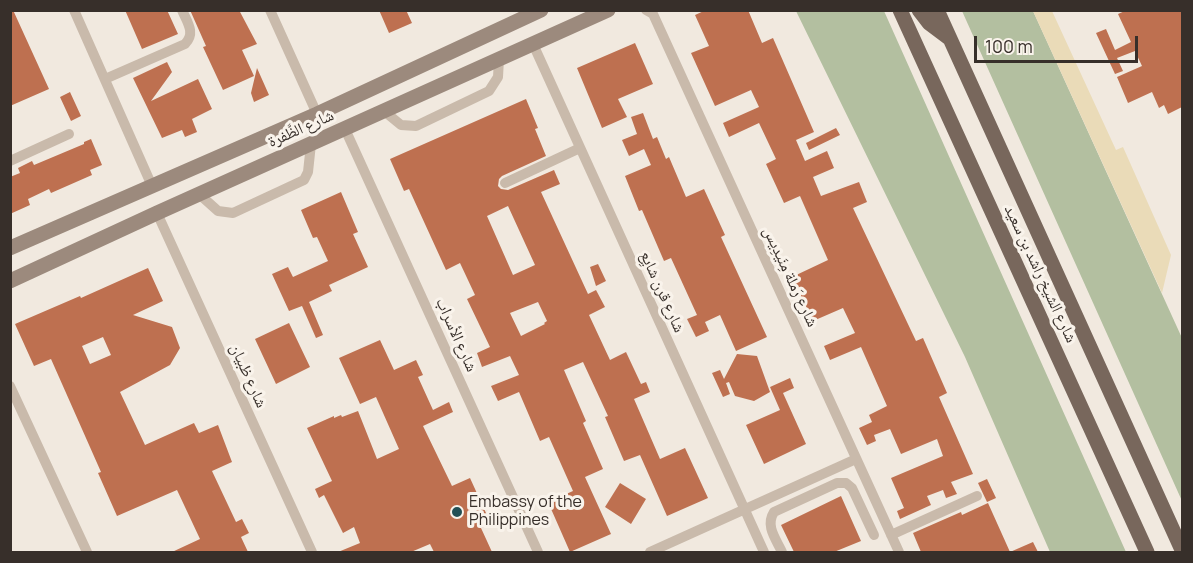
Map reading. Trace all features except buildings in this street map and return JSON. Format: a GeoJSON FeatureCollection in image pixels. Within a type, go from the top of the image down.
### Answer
{"type":"FeatureCollection","features":[{"type":"Feature","properties":{"kind":"main road","name":"شارع الظَّفرة"},"geometry":{"type":"LineString","coordinates":[[10,248],[317,114],[541,10]]}},
{"type":"Feature","properties":{"kind":"main road","name":"شارع الظَّفرة"},"geometry":{"type":"LineString","coordinates":[[10,281],[608,10]]}},
{"type":"Feature","properties":{"kind":"main road","name":"شارع الشيخ راشد بن سعيد"},"geometry":{"type":"LineString","coordinates":[[900,10],[1147,552]]}},
{"type":"Feature","properties":{"kind":"main road"},"geometry":{"type":"LineString","coordinates":[[919,10],[929,23],[949,38]]}},
{"type":"Feature","properties":{"kind":"main road","name":"شارع الشيخ راشد بن سعيد"},"geometry":{"type":"LineString","coordinates":[[937,10],[1182,550]]}},
{"type":"Feature","properties":{"kind":"main road"},"geometry":{"type":"LineString","coordinates":[[275,132],[275,146],[286,155]]}},
{"type":"Feature","properties":{"kind":"main road"},"geometry":{"type":"LineString","coordinates":[[242,147],[250,159],[247,172]]}},
{"type":"Feature","properties":{"kind":"street"},"geometry":{"type":"LineString","coordinates":[[74,10],[152,186]]}},
{"type":"Feature","properties":{"kind":"street"},"geometry":{"type":"LineString","coordinates":[[105,79],[185,44],[192,34],[182,10]]}},
{"type":"Feature","properties":{"kind":"street"},"geometry":{"type":"LineString","coordinates":[[272,11],[317,114]]}},
{"type":"Feature","properties":{"kind":"street","name":"شارع رَملة مِنَيدِيس"},"geometry":{"type":"LineString","coordinates":[[651,12],[899,552]]}},
{"type":"Feature","properties":{"kind":"street","name":"شارع قرن شايِع"},"geometry":{"type":"LineString","coordinates":[[533,44],[764,552]]}},
{"type":"Feature","properties":{"kind":"street"},"geometry":{"type":"LineString","coordinates":[[384,111],[401,125],[416,126],[489,91],[498,77],[499,59]]}},
{"type":"Feature","properties":{"kind":"street","name":"شارع الأسراب"},"geometry":{"type":"LineString","coordinates":[[345,129],[538,552]]}},
{"type":"Feature","properties":{"kind":"street"},"geometry":{"type":"LineString","coordinates":[[10,161],[69,134]]}},
{"type":"Feature","properties":{"kind":"street"},"geometry":{"type":"LineString","coordinates":[[199,194],[223,213],[233,213],[304,180],[308,172],[311,144]]}},
{"type":"Feature","properties":{"kind":"street"},"geometry":{"type":"LineString","coordinates":[[505,183],[580,148]]}},
{"type":"Feature","properties":{"kind":"street","name":"شارع ظبيان"},"geometry":{"type":"LineString","coordinates":[[157,213],[312,552]]}},
{"type":"Feature","properties":{"kind":"street"},"geometry":{"type":"LineString","coordinates":[[10,386],[87,552]]}},
{"type":"Feature","properties":{"kind":"street"},"geometry":{"type":"LineString","coordinates":[[650,552],[856,459]]}},
{"type":"Feature","properties":{"kind":"street"},"geometry":{"type":"LineString","coordinates":[[782,552],[770,527],[771,516],[777,510],[837,483],[849,485],[855,492],[874,535]]}},
{"type":"Feature","properties":{"kind":"street"},"geometry":{"type":"LineString","coordinates":[[802,484],[808,496]]}},
{"type":"Feature","properties":{"kind":"street"},"geometry":{"type":"LineString","coordinates":[[891,535],[977,496]]}},
{"type":"Feature","properties":{"kind":"green space"},"geometry":{"type":"Polygon","coordinates":[[[796,11],[884,11],[1126,552],[1050,552],[965,357],[796,11]]]}},
{"type":"Feature","properties":{"kind":"green space"},"geometry":{"type":"Polygon","coordinates":[[[962,11],[1033,11],[1182,338],[1182,501],[962,11]]]}},
{"type":"Feature","properties":{"kind":"sand"},"geometry":{"type":"Polygon","coordinates":[[[1033,11],[1052,11],[1116,150],[1123,147],[1171,255],[1162,293],[1033,11]]]}},
{"type":"Feature","properties":{"kind":"place","name":"Embassy of the Philippines"},"geometry":{"type":"Point","coordinates":[457,512]}}]}
